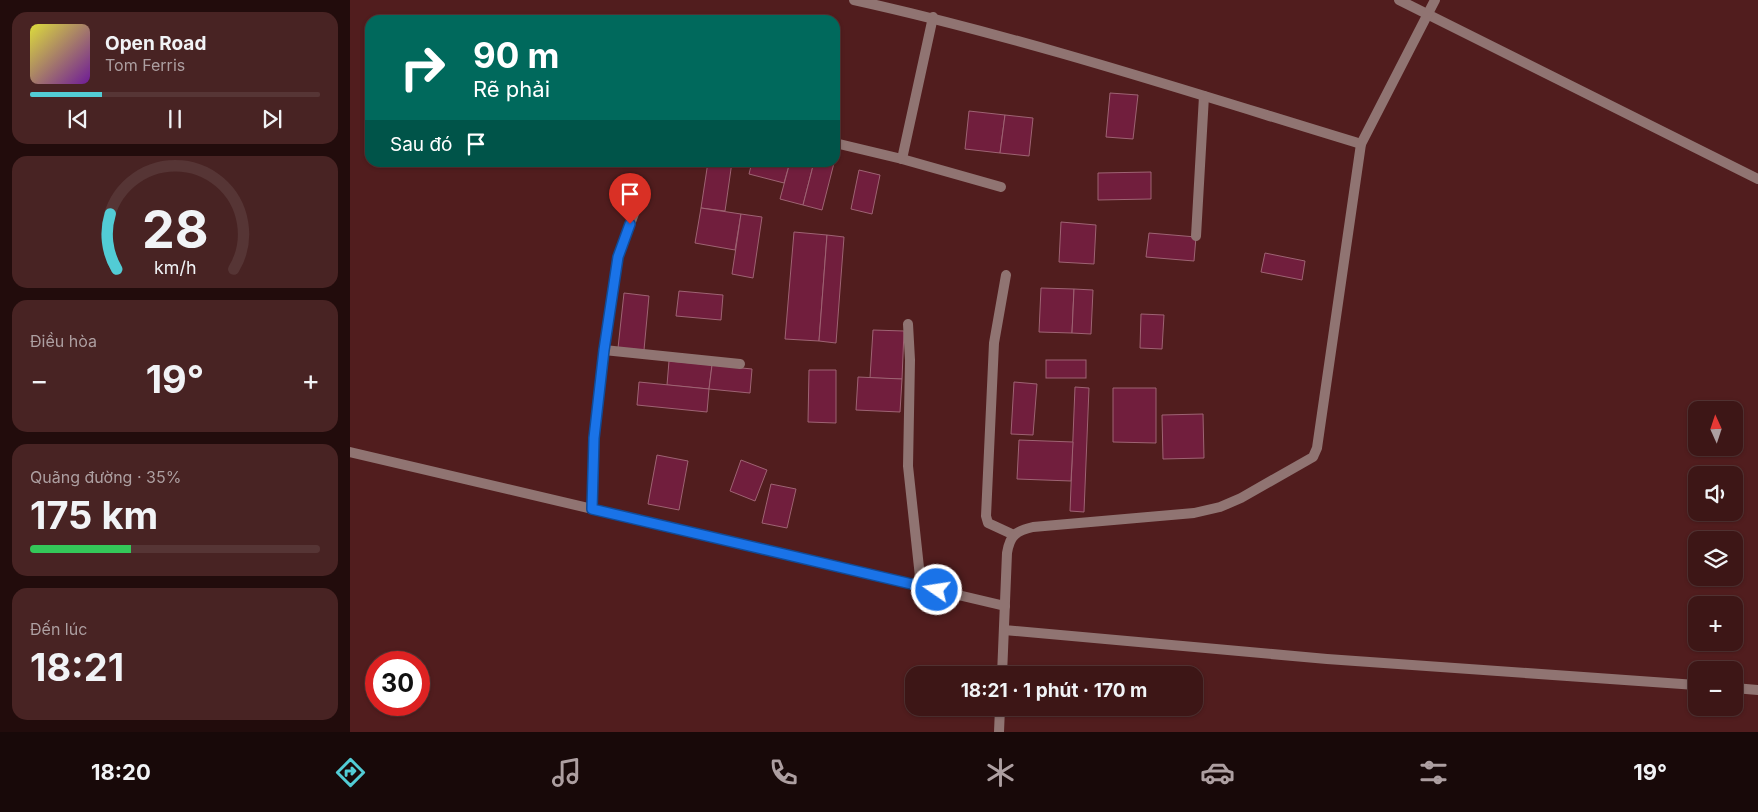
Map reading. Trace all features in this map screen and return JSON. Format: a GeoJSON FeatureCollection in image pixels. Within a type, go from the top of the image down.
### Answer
{"type":"FeatureCollection","features":[{"type":"Feature","properties":{"kind":"street"},"geometry":{"type":"LineString","coordinates":[[854,0],[933,17],[1361,144]]}},
{"type":"Feature","properties":{"kind":"street"},"geometry":{"type":"LineString","coordinates":[[1399,0],[1758,179]]}},
{"type":"Feature","properties":{"kind":"street"},"geometry":{"type":"LineString","coordinates":[[1002,666],[1007,553],[1009,543],[1014,535],[1021,530],[1033,527],[1194,513],[1220,507],[1241,498],[1313,457],[1317,448],[1361,144],[1435,0]]}},
{"type":"Feature","properties":{"kind":"street"},"geometry":{"type":"LineString","coordinates":[[902,159],[933,17]]}},
{"type":"Feature","properties":{"kind":"street"},"geometry":{"type":"LineString","coordinates":[[1196,236],[1204,96]]}},
{"type":"Feature","properties":{"kind":"street"},"geometry":{"type":"LineString","coordinates":[[840,144],[902,159],[1001,187]]}},
{"type":"Feature","properties":{"kind":"street"},"geometry":{"type":"LineString","coordinates":[[592,509],[594,438],[604,350],[618,257],[636,208],[641,200]]}},
{"type":"Feature","properties":{"kind":"street"},"geometry":{"type":"LineString","coordinates":[[1006,275],[994,343],[986,516],[988,523],[1014,535]]}},
{"type":"Feature","properties":{"kind":"street"},"geometry":{"type":"LineString","coordinates":[[908,324],[910,360],[908,466],[920,586]]}},
{"type":"Feature","properties":{"kind":"street"},"geometry":{"type":"LineString","coordinates":[[604,350],[740,364]]}},
{"type":"Feature","properties":{"kind":"street"},"geometry":{"type":"LineString","coordinates":[[350,452],[1005,606]]}},
{"type":"Feature","properties":{"kind":"street"},"geometry":{"type":"LineString","coordinates":[[1004,630],[1326,658],[1688,684]]}},
{"type":"Feature","properties":{"kind":"street"},"geometry":{"type":"LineString","coordinates":[[1743,689],[1758,690]]}},
{"type":"Feature","properties":{"kind":"street"},"geometry":{"type":"LineString","coordinates":[[999,732],[1000,716]]}},
{"type":"Feature","properties":{"kind":"building"},"geometry":{"type":"Polygon","coordinates":[[[1110,93],[1138,95],[1133,139],[1106,137],[1110,93]]]}},
{"type":"Feature","properties":{"kind":"building"},"geometry":{"type":"Polygon","coordinates":[[[969,111],[1005,115],[1000,153],[965,149],[969,111]]]}},
{"type":"Feature","properties":{"kind":"building"},"geometry":{"type":"Polygon","coordinates":[[[1005,115],[1033,118],[1029,156],[1000,153],[1005,115]]]}},
{"type":"Feature","properties":{"kind":"building"},"geometry":{"type":"Polygon","coordinates":[[[707,167],[731,167],[725,211],[701,208],[707,167]]]}},
{"type":"Feature","properties":{"kind":"building"},"geometry":{"type":"Polygon","coordinates":[[[751,167],[789,167],[784,183],[749,174],[751,167]]]}},
{"type":"Feature","properties":{"kind":"building"},"geometry":{"type":"Polygon","coordinates":[[[789,167],[813,167],[803,205],[780,199],[789,167]]]}},
{"type":"Feature","properties":{"kind":"building"},"geometry":{"type":"Polygon","coordinates":[[[813,167],[833,167],[822,210],[803,205],[813,167]]]}},
{"type":"Feature","properties":{"kind":"building"},"geometry":{"type":"Polygon","coordinates":[[[859,170],[880,175],[872,214],[851,209],[859,170]]]}},
{"type":"Feature","properties":{"kind":"building"},"geometry":{"type":"Polygon","coordinates":[[[1151,172],[1151,199],[1098,200],[1098,173],[1151,172]]]}},
{"type":"Feature","properties":{"kind":"building"},"geometry":{"type":"Polygon","coordinates":[[[701,208],[741,214],[735,250],[695,243],[701,208]]]}},
{"type":"Feature","properties":{"kind":"building"},"geometry":{"type":"Polygon","coordinates":[[[741,214],[762,217],[753,278],[732,274],[741,214]]]}},
{"type":"Feature","properties":{"kind":"building"},"geometry":{"type":"Polygon","coordinates":[[[1061,222],[1096,225],[1094,264],[1059,262],[1061,222]]]}},
{"type":"Feature","properties":{"kind":"building"},"geometry":{"type":"Polygon","coordinates":[[[794,232],[827,235],[819,341],[785,339],[794,232]]]}},
{"type":"Feature","properties":{"kind":"building"},"geometry":{"type":"Polygon","coordinates":[[[1149,233],[1196,237],[1194,261],[1146,257],[1149,233]]]}},
{"type":"Feature","properties":{"kind":"building"},"geometry":{"type":"Polygon","coordinates":[[[827,235],[844,237],[836,343],[819,341],[827,235]]]}},
{"type":"Feature","properties":{"kind":"building"},"geometry":{"type":"Polygon","coordinates":[[[1265,253],[1305,261],[1302,280],[1261,272],[1265,253]]]}},
{"type":"Feature","properties":{"kind":"building"},"geometry":{"type":"Polygon","coordinates":[[[1041,288],[1074,289],[1072,333],[1039,332],[1041,288]]]}},
{"type":"Feature","properties":{"kind":"building"},"geometry":{"type":"Polygon","coordinates":[[[1074,289],[1093,290],[1091,334],[1072,333],[1074,289]]]}},
{"type":"Feature","properties":{"kind":"building"},"geometry":{"type":"Polygon","coordinates":[[[679,291],[723,295],[721,320],[676,316],[679,291]]]}},
{"type":"Feature","properties":{"kind":"building"},"geometry":{"type":"Polygon","coordinates":[[[624,293],[649,296],[644,350],[618,348],[624,293]]]}},
{"type":"Feature","properties":{"kind":"building"},"geometry":{"type":"Polygon","coordinates":[[[1141,314],[1164,315],[1162,349],[1140,348],[1141,314]]]}},
{"type":"Feature","properties":{"kind":"building"},"geometry":{"type":"Polygon","coordinates":[[[873,330],[904,331],[902,379],[870,378],[873,330]]]}},
{"type":"Feature","properties":{"kind":"building"},"geometry":{"type":"Polygon","coordinates":[[[1046,360],[1086,360],[1086,378],[1046,378],[1046,360]]]}},
{"type":"Feature","properties":{"kind":"building"},"geometry":{"type":"Polygon","coordinates":[[[669,361],[712,365],[709,389],[667,385],[669,361]]]}},
{"type":"Feature","properties":{"kind":"building"},"geometry":{"type":"Polygon","coordinates":[[[712,365],[752,369],[750,393],[709,389],[712,365]]]}},
{"type":"Feature","properties":{"kind":"building"},"geometry":{"type":"Polygon","coordinates":[[[809,370],[836,370],[836,423],[808,422],[809,370]]]}},
{"type":"Feature","properties":{"kind":"building"},"geometry":{"type":"Polygon","coordinates":[[[858,377],[902,379],[900,412],[856,410],[858,377]]]}},
{"type":"Feature","properties":{"kind":"building"},"geometry":{"type":"Polygon","coordinates":[[[639,382],[709,389],[707,412],[637,405],[639,382]]]}},
{"type":"Feature","properties":{"kind":"building"},"geometry":{"type":"Polygon","coordinates":[[[1014,382],[1037,384],[1033,435],[1011,434],[1014,382]]]}},
{"type":"Feature","properties":{"kind":"building"},"geometry":{"type":"Polygon","coordinates":[[[1075,387],[1089,388],[1084,512],[1070,511],[1075,387]]]}},
{"type":"Feature","properties":{"kind":"building"},"geometry":{"type":"Polygon","coordinates":[[[1113,388],[1156,388],[1156,443],[1113,442],[1113,388]]]}},
{"type":"Feature","properties":{"kind":"building"},"geometry":{"type":"Polygon","coordinates":[[[1203,414],[1204,458],[1163,459],[1162,415],[1203,414]]]}},
{"type":"Feature","properties":{"kind":"building"},"geometry":{"type":"Polygon","coordinates":[[[1019,440],[1073,442],[1071,481],[1017,479],[1019,440]]]}},
{"type":"Feature","properties":{"kind":"building"},"geometry":{"type":"Polygon","coordinates":[[[657,455],[688,461],[679,510],[648,504],[657,455]]]}},
{"type":"Feature","properties":{"kind":"building"},"geometry":{"type":"Polygon","coordinates":[[[741,460],[767,470],[755,501],[730,491],[741,460]]]}},
{"type":"Feature","properties":{"kind":"building"},"geometry":{"type":"Polygon","coordinates":[[[771,484],[796,489],[787,528],[762,523],[771,484]]]}},
{"type":"Feature","properties":{"kind":"route"},"geometry":{"type":"LineString","coordinates":[[630,224],[618,257],[604,350],[594,438],[592,509],[937,590]]}}]}
